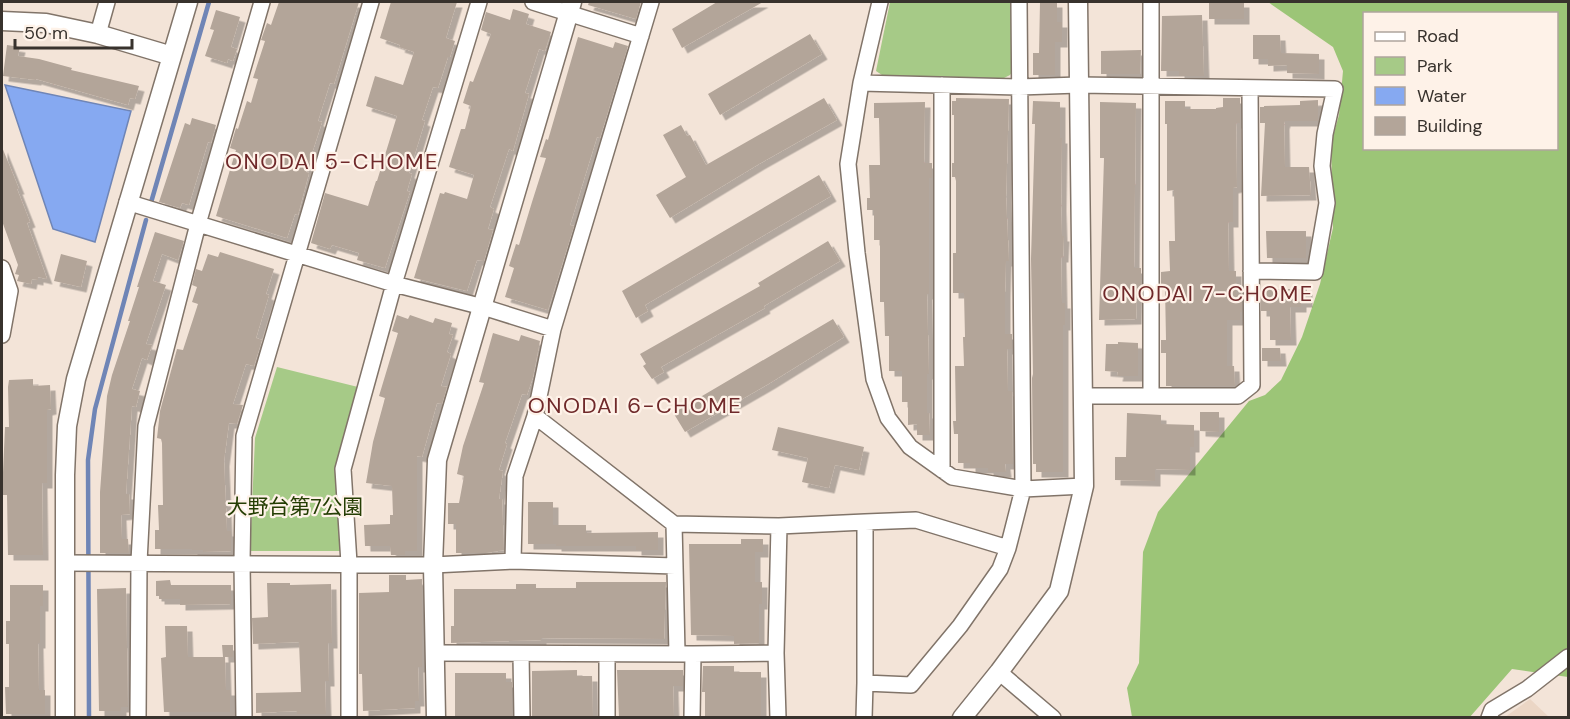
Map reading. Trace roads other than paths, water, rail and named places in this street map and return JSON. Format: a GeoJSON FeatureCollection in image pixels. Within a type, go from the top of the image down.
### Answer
{"type":"FeatureCollection","features":[{"type":"Feature","properties":{"kind":"street"},"geometry":{"type":"LineString","coordinates":[[98,34],[107,2]]}},
{"type":"Feature","properties":{"kind":"street"},"geometry":{"type":"LineString","coordinates":[[65,717],[80,563],[65,475],[70,407],[76,378],[127,202],[188,2]]}},
{"type":"Feature","properties":{"kind":"street"},"geometry":{"type":"LineString","coordinates":[[138,717],[139,562],[146,426],[198,224],[262,2]]}},
{"type":"Feature","properties":{"kind":"street"},"geometry":{"type":"LineString","coordinates":[[244,717],[242,562],[244,436],[371,2]]}},
{"type":"Feature","properties":{"kind":"street"},"geometry":{"type":"LineString","coordinates":[[348,717],[349,563],[343,469],[394,284],[479,2]]}},
{"type":"Feature","properties":{"kind":"street"},"geometry":{"type":"LineString","coordinates":[[533,2],[571,7],[641,36]]}},
{"type":"Feature","properties":{"kind":"street"},"geometry":{"type":"LineString","coordinates":[[513,561],[515,476],[535,416],[553,329],[651,2]]}},
{"type":"Feature","properties":{"kind":"street"},"geometry":{"type":"LineString","coordinates":[[880,2],[861,83],[848,164],[874,379],[888,418],[910,447],[952,477],[1023,489],[1083,486]]}},
{"type":"Feature","properties":{"kind":"street"},"geometry":{"type":"LineString","coordinates":[[865,683],[911,685],[960,626],[1000,569],[1008,548],[1023,489],[1019,2]]}},
{"type":"Feature","properties":{"kind":"street"},"geometry":{"type":"LineString","coordinates":[[962,717],[999,672],[1059,591],[1083,486],[1078,2]]}},
{"type":"Feature","properties":{"kind":"street"},"geometry":{"type":"LineString","coordinates":[[1150,2],[1150,396]]}},
{"type":"Feature","properties":{"kind":"street"},"geometry":{"type":"LineString","coordinates":[[436,717],[433,565],[437,460],[571,7]]}},
{"type":"Feature","properties":{"kind":"street"},"geometry":{"type":"LineString","coordinates":[[2,21],[46,23],[98,34],[172,56]]}},
{"type":"Feature","properties":{"kind":"street"},"geometry":{"type":"LineString","coordinates":[[861,83],[1019,87],[1079,85],[1335,89],[1325,134],[1322,166],[1327,203],[1315,272],[1251,271]]}},
{"type":"Feature","properties":{"kind":"street"},"geometry":{"type":"LineString","coordinates":[[942,85],[942,470]]}},
{"type":"Feature","properties":{"kind":"street"},"geometry":{"type":"LineString","coordinates":[[1083,396],[1238,396],[1252,385],[1250,88]]}},
{"type":"Feature","properties":{"kind":"street"},"geometry":{"type":"LineString","coordinates":[[127,202],[394,284],[483,307],[553,329]]}},
{"type":"Feature","properties":{"kind":"street"},"geometry":{"type":"LineString","coordinates":[[2,268],[6,291],[2,335]]}},
{"type":"Feature","properties":{"kind":"street"},"geometry":{"type":"LineString","coordinates":[[535,416],[674,524],[779,526],[916,520],[1008,548]]}},
{"type":"Feature","properties":{"kind":"street"},"geometry":{"type":"LineString","coordinates":[[864,717],[865,522]]}},
{"type":"Feature","properties":{"kind":"street"},"geometry":{"type":"LineString","coordinates":[[674,524],[677,653]]}},
{"type":"Feature","properties":{"kind":"street"},"geometry":{"type":"LineString","coordinates":[[779,526],[776,653],[782,716]]}},
{"type":"Feature","properties":{"kind":"street"},"geometry":{"type":"LineString","coordinates":[[80,563],[242,562],[433,565],[513,561],[675,566]]}},
{"type":"Feature","properties":{"kind":"street"},"geometry":{"type":"LineString","coordinates":[[435,653],[776,653]]}},
{"type":"Feature","properties":{"kind":"street"},"geometry":{"type":"LineString","coordinates":[[521,654],[522,717]]}},
{"type":"Feature","properties":{"kind":"street"},"geometry":{"type":"LineString","coordinates":[[607,654],[607,717]]}},
{"type":"Feature","properties":{"kind":"street"},"geometry":{"type":"LineString","coordinates":[[692,717],[693,654]]}},
{"type":"Feature","properties":{"kind":"street"},"geometry":{"type":"LineString","coordinates":[[1489,717],[1492,710],[1527,689],[1569,657]]}},
{"type":"Feature","properties":{"kind":"street"},"geometry":{"type":"LineString","coordinates":[[999,672],[1050,717]]}},
{"type":"Feature","properties":{"kind":"water"},"geometry":{"type":"Polygon","coordinates":[[[5,85],[131,111],[95,242],[53,229],[5,85]]]}},
{"type":"Feature","properties":{"kind":"waterway"},"geometry":{"type":"LineString","coordinates":[[150,206],[209,2]]}},
{"type":"Feature","properties":{"kind":"waterway"},"geometry":{"type":"LineString","coordinates":[[89,718],[88,460],[95,409],[146,220]]}},
{"type":"Feature","properties":{"kind":"district","name":"ONODAI 5-CHOME"},"geometry":{"type":"Point","coordinates":[332,161]}},
{"type":"Feature","properties":{"kind":"district","name":"ONODAI 7-CHOME"},"geometry":{"type":"Point","coordinates":[1208,293]}},
{"type":"Feature","properties":{"kind":"district","name":"ONODAI 6-CHOME"},"geometry":{"type":"Point","coordinates":[635,405]}},
{"type":"Feature","properties":{"kind":"park label","name":"大野台第7公園"},"geometry":{"type":"Point","coordinates":[295,507]}}]}
